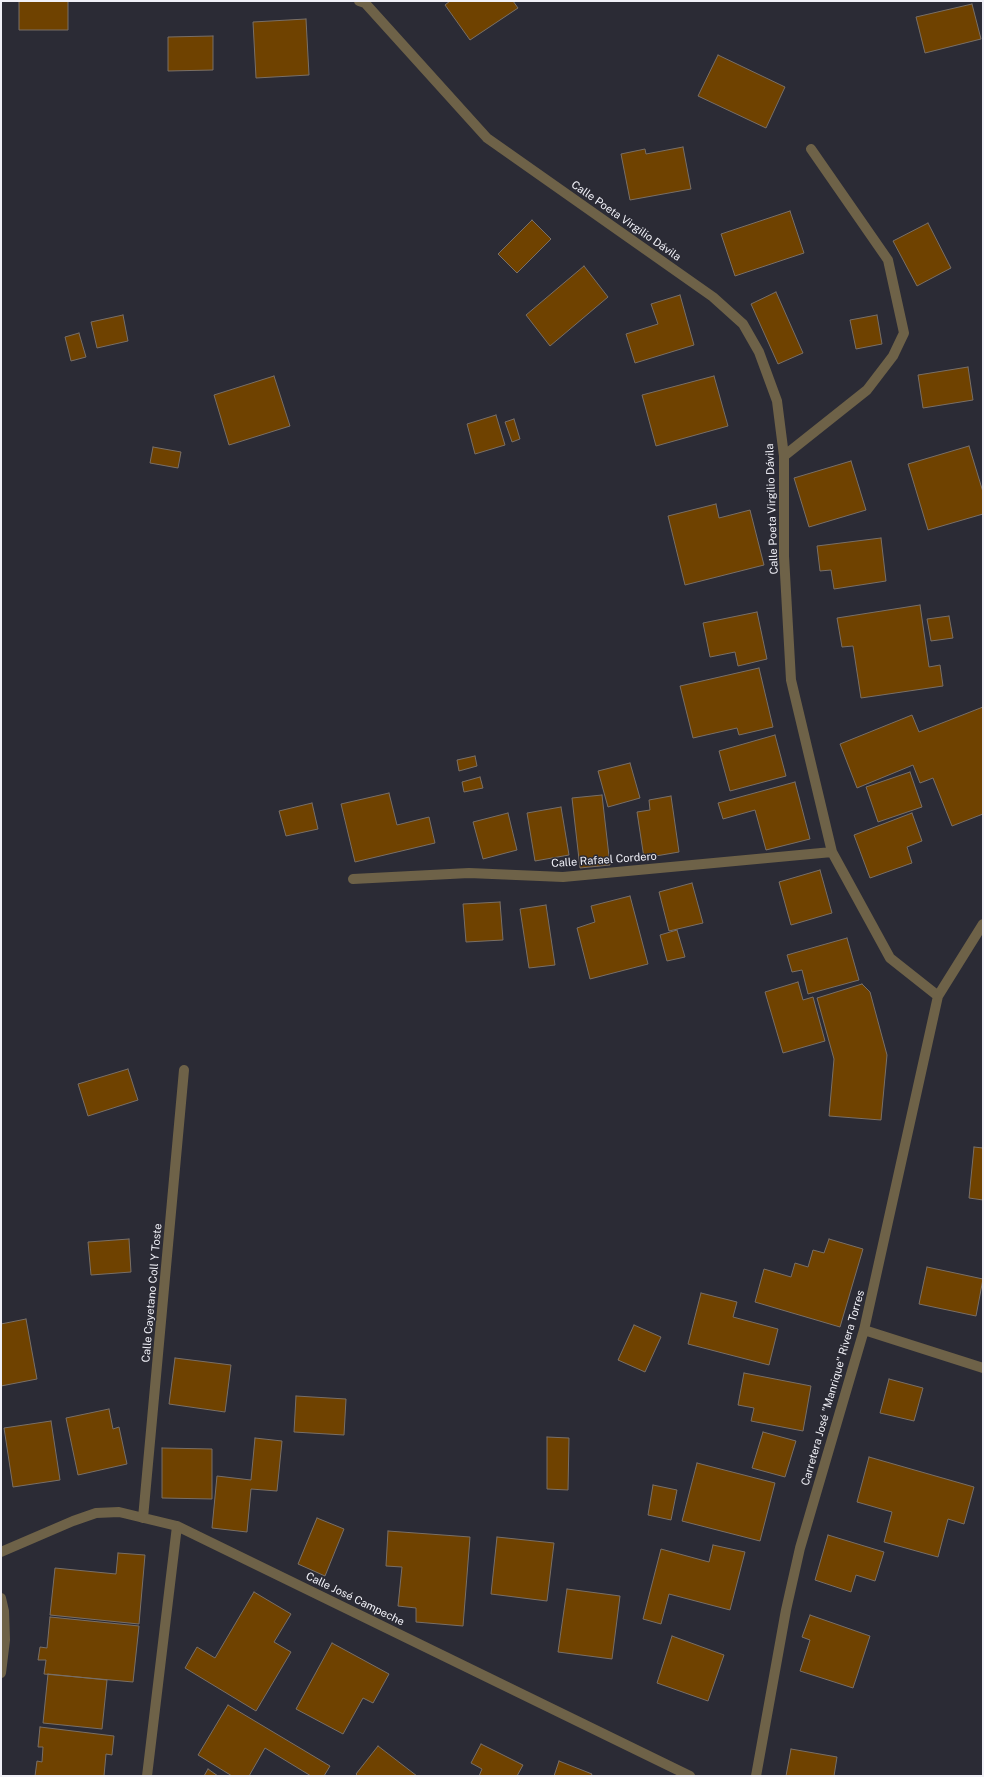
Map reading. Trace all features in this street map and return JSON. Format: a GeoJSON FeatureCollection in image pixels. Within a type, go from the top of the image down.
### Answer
{"type":"FeatureCollection","features":[{"type":"Feature","properties":{"kind":"street","name":"Calle Poeta Virgilio Dávila"},"geometry":{"type":"LineString","coordinates":[[363,2],[487,138],[713,297],[743,324],[760,352],[777,401],[784,456],[784,556],[791,680],[832,852],[890,958],[938,996]]}},
{"type":"Feature","properties":{"kind":"street"},"geometry":{"type":"LineString","coordinates":[[784,456],[867,390],[894,356],[904,333],[888,260],[810,149]]}},
{"type":"Feature","properties":{"kind":"street","name":"Calle Rafael Cordero"},"geometry":{"type":"LineString","coordinates":[[352,879],[469,873],[563,877],[832,852]]}},
{"type":"Feature","properties":{"kind":"street","name":"Carretera José \"Manrique\" Rivera Torres"},"geometry":{"type":"LineString","coordinates":[[756,1776],[786,1610],[799,1555],[864,1330],[938,996],[983,924]]}},
{"type":"Feature","properties":{"kind":"street","name":"Calle Cayetano Coll Y Toste"},"geometry":{"type":"LineString","coordinates":[[143,1518],[184,1070]]}},
{"type":"Feature","properties":{"kind":"street"},"geometry":{"type":"LineString","coordinates":[[864,1330],[983,1368]]}},
{"type":"Feature","properties":{"kind":"street","name":"Calle José Campeche"},"geometry":{"type":"LineString","coordinates":[[1,1552],[73,1520],[96,1513],[120,1512],[177,1526],[690,1776]]}},
{"type":"Feature","properties":{"kind":"street"},"geometry":{"type":"LineString","coordinates":[[147,1776],[177,1526]]}},
{"type":"Feature","properties":{"kind":"street"},"geometry":{"type":"LineString","coordinates":[[1,1598],[4,1611],[5,1640],[1,1673]]}},
{"type":"Feature","properties":{"kind":"building"},"geometry":{"type":"Polygon","coordinates":[[[19,1],[68,1],[68,30],[19,30],[19,1]]]}},
{"type":"Feature","properties":{"kind":"building"},"geometry":{"type":"Polygon","coordinates":[[[450,1],[513,1],[518,8],[470,40],[445,5],[450,1]]]}},
{"type":"Feature","properties":{"kind":"building"},"geometry":{"type":"Polygon","coordinates":[[[972,4],[981,39],[925,53],[916,17],[972,4]]]}},
{"type":"Feature","properties":{"kind":"building"},"geometry":{"type":"Polygon","coordinates":[[[306,19],[309,75],[256,78],[253,22],[306,19]]]}},
{"type":"Feature","properties":{"kind":"building"},"geometry":{"type":"Polygon","coordinates":[[[213,36],[213,70],[168,71],[168,37],[213,36]]]}},
{"type":"Feature","properties":{"kind":"building"},"geometry":{"type":"Polygon","coordinates":[[[718,55],[785,87],[766,128],[698,96],[718,55]]]}},
{"type":"Feature","properties":{"kind":"building"},"geometry":{"type":"Polygon","coordinates":[[[683,147],[691,189],[630,200],[621,154],[645,149],[646,154],[683,147]]]}},
{"type":"Feature","properties":{"kind":"building"},"geometry":{"type":"Polygon","coordinates":[[[790,211],[804,253],[735,276],[721,234],[790,211]]]}},
{"type":"Feature","properties":{"kind":"building"},"geometry":{"type":"Polygon","coordinates":[[[532,220],[551,239],[517,273],[498,254],[532,220]]]}},
{"type":"Feature","properties":{"kind":"building"},"geometry":{"type":"Polygon","coordinates":[[[928,223],[951,268],[917,286],[893,241],[928,223]]]}},
{"type":"Feature","properties":{"kind":"building"},"geometry":{"type":"Polygon","coordinates":[[[584,266],[608,297],[550,346],[526,315],[584,266]]]}},
{"type":"Feature","properties":{"kind":"building"},"geometry":{"type":"Polygon","coordinates":[[[776,292],[803,353],[778,364],[751,304],[776,292]]]}},
{"type":"Feature","properties":{"kind":"building"},"geometry":{"type":"Polygon","coordinates":[[[680,295],[694,345],[635,363],[626,334],[658,324],[651,304],[680,295]]]}},
{"type":"Feature","properties":{"kind":"building"},"geometry":{"type":"Polygon","coordinates":[[[123,315],[128,341],[97,348],[91,322],[123,315]]]}},
{"type":"Feature","properties":{"kind":"building"},"geometry":{"type":"Polygon","coordinates":[[[877,315],[882,344],[856,349],[850,320],[877,315]]]}},
{"type":"Feature","properties":{"kind":"building"},"geometry":{"type":"Polygon","coordinates":[[[79,333],[86,357],[71,361],[65,337],[79,333]]]}},
{"type":"Feature","properties":{"kind":"building"},"geometry":{"type":"Polygon","coordinates":[[[968,367],[973,400],[923,408],[918,375],[968,367]]]}},
{"type":"Feature","properties":{"kind":"building"},"geometry":{"type":"Polygon","coordinates":[[[274,376],[290,426],[229,445],[214,395],[274,376]]]}},
{"type":"Feature","properties":{"kind":"building"},"geometry":{"type":"Polygon","coordinates":[[[714,376],[728,426],[656,446],[642,395],[714,376]]]}},
{"type":"Feature","properties":{"kind":"building"},"geometry":{"type":"Polygon","coordinates":[[[496,415],[505,445],[475,454],[467,424],[496,415]]]}},
{"type":"Feature","properties":{"kind":"building"},"geometry":{"type":"Polygon","coordinates":[[[514,419],[520,439],[512,442],[505,422],[514,419]]]}},
{"type":"Feature","properties":{"kind":"building"},"geometry":{"type":"Polygon","coordinates":[[[969,446],[983,492],[983,514],[928,530],[908,464],[969,446]]]}},
{"type":"Feature","properties":{"kind":"building"},"geometry":{"type":"Polygon","coordinates":[[[153,447],[181,452],[178,468],[150,463],[153,447]]]}},
{"type":"Feature","properties":{"kind":"building"},"geometry":{"type":"Polygon","coordinates":[[[851,461],[866,510],[809,527],[794,478],[851,461]]]}},
{"type":"Feature","properties":{"kind":"building"},"geometry":{"type":"Polygon","coordinates":[[[716,504],[719,518],[750,510],[764,565],[685,585],[668,516],[716,504]]]}},
{"type":"Feature","properties":{"kind":"building"},"geometry":{"type":"Polygon","coordinates":[[[881,538],[886,581],[834,589],[831,570],[820,571],[817,546],[881,538]]]}},
{"type":"Feature","properties":{"kind":"building"},"geometry":{"type":"Polygon","coordinates":[[[920,605],[929,667],[940,665],[943,686],[861,698],[853,646],[842,647],[837,618],[920,605]]]}},
{"type":"Feature","properties":{"kind":"building"},"geometry":{"type":"Polygon","coordinates":[[[757,612],[767,659],[738,666],[735,652],[710,657],[703,623],[757,612]]]}},
{"type":"Feature","properties":{"kind":"building"},"geometry":{"type":"Polygon","coordinates":[[[949,616],[953,638],[931,641],[927,619],[949,616]]]}},
{"type":"Feature","properties":{"kind":"building"},"geometry":{"type":"Polygon","coordinates":[[[759,668],[773,727],[739,735],[737,728],[693,738],[680,686],[759,668]]]}},
{"type":"Feature","properties":{"kind":"building"},"geometry":{"type":"Polygon","coordinates":[[[983,707],[983,814],[952,826],[933,778],[920,783],[913,765],[857,788],[840,744],[912,715],[919,732],[983,707]]]}},
{"type":"Feature","properties":{"kind":"building"},"geometry":{"type":"Polygon","coordinates":[[[775,735],[786,776],[730,791],[719,751],[775,735]]]}},
{"type":"Feature","properties":{"kind":"building"},"geometry":{"type":"Polygon","coordinates":[[[475,756],[477,766],[459,771],[457,760],[475,756]]]}},
{"type":"Feature","properties":{"kind":"building"},"geometry":{"type":"Polygon","coordinates":[[[630,763],[640,798],[608,807],[598,771],[630,763]]]}},
{"type":"Feature","properties":{"kind":"building"},"geometry":{"type":"Polygon","coordinates":[[[910,772],[922,807],[878,822],[866,787],[910,772]]]}},
{"type":"Feature","properties":{"kind":"building"},"geometry":{"type":"Polygon","coordinates":[[[480,777],[483,788],[464,792],[462,782],[480,777]]]}},
{"type":"Feature","properties":{"kind":"building"},"geometry":{"type":"Polygon","coordinates":[[[795,782],[810,839],[766,850],[755,810],[723,819],[718,803],[795,782]]]}},
{"type":"Feature","properties":{"kind":"building"},"geometry":{"type":"Polygon","coordinates":[[[389,793],[397,825],[429,817],[435,843],[355,862],[341,804],[389,793]]]}},
{"type":"Feature","properties":{"kind":"building"},"geometry":{"type":"Polygon","coordinates":[[[602,795],[610,865],[580,868],[572,798],[602,795]]]}},
{"type":"Feature","properties":{"kind":"building"},"geometry":{"type":"Polygon","coordinates":[[[671,796],[679,852],[644,858],[637,812],[650,810],[649,800],[671,796]]]}},
{"type":"Feature","properties":{"kind":"building"},"geometry":{"type":"Polygon","coordinates":[[[312,803],[318,829],[286,836],[279,811],[312,803]]]}},
{"type":"Feature","properties":{"kind":"building"},"geometry":{"type":"Polygon","coordinates":[[[561,807],[569,855],[535,861],[527,813],[561,807]]]}},
{"type":"Feature","properties":{"kind":"building"},"geometry":{"type":"Polygon","coordinates":[[[508,813],[517,850],[483,859],[473,822],[508,813]]]}},
{"type":"Feature","properties":{"kind":"building"},"geometry":{"type":"Polygon","coordinates":[[[912,813],[922,841],[907,847],[912,863],[870,878],[854,835],[912,813]]]}},
{"type":"Feature","properties":{"kind":"building"},"geometry":{"type":"Polygon","coordinates":[[[820,870],[832,913],[791,925],[779,882],[820,870]]]}},
{"type":"Feature","properties":{"kind":"building"},"geometry":{"type":"Polygon","coordinates":[[[692,883],[703,923],[669,931],[659,892],[692,883]]]}},
{"type":"Feature","properties":{"kind":"building"},"geometry":{"type":"Polygon","coordinates":[[[630,896],[648,964],[590,979],[577,928],[595,922],[591,906],[630,896]]]}},
{"type":"Feature","properties":{"kind":"building"},"geometry":{"type":"Polygon","coordinates":[[[500,902],[503,940],[466,942],[463,904],[500,902]]]}},
{"type":"Feature","properties":{"kind":"building"},"geometry":{"type":"Polygon","coordinates":[[[546,905],[555,965],[529,968],[520,909],[546,905]]]}},
{"type":"Feature","properties":{"kind":"building"},"geometry":{"type":"Polygon","coordinates":[[[677,930],[685,957],[667,961],[660,935],[677,930]]]}},
{"type":"Feature","properties":{"kind":"building"},"geometry":{"type":"Polygon","coordinates":[[[847,938],[859,980],[808,994],[802,970],[792,972],[787,955],[847,938]]]}},
{"type":"Feature","properties":{"kind":"building"},"geometry":{"type":"Polygon","coordinates":[[[798,982],[803,1000],[813,997],[825,1041],[783,1053],[765,992],[798,982]]]}},
{"type":"Feature","properties":{"kind":"building"},"geometry":{"type":"Polygon","coordinates":[[[862,984],[870,992],[887,1055],[881,1120],[829,1116],[834,1059],[817,998],[862,984]]]}},
{"type":"Feature","properties":{"kind":"building"},"geometry":{"type":"Polygon","coordinates":[[[128,1069],[138,1100],[88,1116],[78,1084],[128,1069]]]}},
{"type":"Feature","properties":{"kind":"building"},"geometry":{"type":"Polygon","coordinates":[[[974,1147],[983,1148],[983,1200],[969,1198],[974,1147]]]}},
{"type":"Feature","properties":{"kind":"building"},"geometry":{"type":"Polygon","coordinates":[[[129,1239],[131,1272],[91,1275],[88,1242],[129,1239]]]}},
{"type":"Feature","properties":{"kind":"building"},"geometry":{"type":"Polygon","coordinates":[[[829,1239],[863,1249],[840,1327],[755,1302],[764,1269],[791,1277],[795,1263],[808,1267],[813,1250],[824,1253],[829,1239]]]}},
{"type":"Feature","properties":{"kind":"building"},"geometry":{"type":"Polygon","coordinates":[[[927,1267],[983,1279],[976,1316],[919,1304],[927,1267]]]}},
{"type":"Feature","properties":{"kind":"building"},"geometry":{"type":"Polygon","coordinates":[[[701,1293],[737,1302],[733,1317],[778,1329],[769,1365],[688,1344],[701,1293]]]}},
{"type":"Feature","properties":{"kind":"building"},"geometry":{"type":"Polygon","coordinates":[[[26,1319],[37,1379],[1,1386],[1,1324],[26,1319]]]}},
{"type":"Feature","properties":{"kind":"building"},"geometry":{"type":"Polygon","coordinates":[[[634,1325],[661,1337],[645,1372],[618,1360],[634,1325]]]}},
{"type":"Feature","properties":{"kind":"building"},"geometry":{"type":"Polygon","coordinates":[[[175,1358],[231,1365],[225,1412],[169,1404],[175,1358]]]}},
{"type":"Feature","properties":{"kind":"building"},"geometry":{"type":"Polygon","coordinates":[[[744,1373],[811,1386],[803,1431],[751,1421],[754,1408],[738,1405],[744,1373]]]}},
{"type":"Feature","properties":{"kind":"building"},"geometry":{"type":"Polygon","coordinates":[[[889,1379],[923,1388],[914,1421],[880,1413],[889,1379]]]}},
{"type":"Feature","properties":{"kind":"building"},"geometry":{"type":"Polygon","coordinates":[[[296,1396],[346,1399],[344,1435],[294,1432],[296,1396]]]}},
{"type":"Feature","properties":{"kind":"building"},"geometry":{"type":"Polygon","coordinates":[[[109,1409],[113,1429],[119,1427],[127,1464],[78,1475],[66,1418],[109,1409]]]}},
{"type":"Feature","properties":{"kind":"building"},"geometry":{"type":"Polygon","coordinates":[[[51,1421],[60,1480],[13,1487],[4,1428],[51,1421]]]}},
{"type":"Feature","properties":{"kind":"building"},"geometry":{"type":"Polygon","coordinates":[[[763,1432],[796,1441],[785,1477],[752,1468],[763,1432]]]}},
{"type":"Feature","properties":{"kind":"building"},"geometry":{"type":"Polygon","coordinates":[[[547,1437],[569,1438],[568,1490],[547,1489],[547,1437]]]}},
{"type":"Feature","properties":{"kind":"building"},"geometry":{"type":"Polygon","coordinates":[[[255,1438],[282,1441],[277,1491],[251,1489],[247,1532],[212,1528],[217,1476],[251,1480],[255,1438]]]}},
{"type":"Feature","properties":{"kind":"building"},"geometry":{"type":"Polygon","coordinates":[[[162,1448],[212,1449],[212,1499],[162,1498],[162,1448]]]}},
{"type":"Feature","properties":{"kind":"building"},"geometry":{"type":"Polygon","coordinates":[[[869,1457],[974,1487],[964,1524],[948,1519],[938,1557],[884,1542],[892,1512],[857,1502],[869,1457]]]}},
{"type":"Feature","properties":{"kind":"building"},"geometry":{"type":"Polygon","coordinates":[[[697,1463],[775,1483],[760,1541],[682,1521],[697,1463]]]}},
{"type":"Feature","properties":{"kind":"building"},"geometry":{"type":"Polygon","coordinates":[[[653,1485],[677,1490],[671,1520],[648,1515],[653,1485]]]}},
{"type":"Feature","properties":{"kind":"building"},"geometry":{"type":"Polygon","coordinates":[[[317,1518],[344,1529],[325,1576],[298,1564],[317,1518]]]}},
{"type":"Feature","properties":{"kind":"building"},"geometry":{"type":"Polygon","coordinates":[[[388,1531],[470,1537],[463,1626],[416,1622],[416,1608],[398,1606],[402,1567],[386,1566],[388,1531]]]}},
{"type":"Feature","properties":{"kind":"building"},"geometry":{"type":"Polygon","coordinates":[[[828,1535],[884,1552],[875,1581],[856,1575],[851,1592],[815,1580],[828,1535]]]}},
{"type":"Feature","properties":{"kind":"building"},"geometry":{"type":"Polygon","coordinates":[[[497,1537],[554,1543],[547,1601],[491,1594],[497,1537]]]}},
{"type":"Feature","properties":{"kind":"building"},"geometry":{"type":"Polygon","coordinates":[[[713,1545],[745,1552],[730,1610],[669,1594],[661,1624],[643,1619],[661,1549],[709,1562],[713,1545]]]}},
{"type":"Feature","properties":{"kind":"building"},"geometry":{"type":"Polygon","coordinates":[[[118,1553],[145,1555],[139,1624],[50,1615],[55,1568],[116,1574],[118,1553]]]}},
{"type":"Feature","properties":{"kind":"building"},"geometry":{"type":"Polygon","coordinates":[[[567,1589],[620,1596],[612,1659],[558,1652],[567,1589]]]}},
{"type":"Feature","properties":{"kind":"building"},"geometry":{"type":"Polygon","coordinates":[[[254,1592],[291,1614],[274,1642],[291,1652],[256,1711],[185,1668],[197,1647],[215,1658],[254,1592]]]}},
{"type":"Feature","properties":{"kind":"building"},"geometry":{"type":"Polygon","coordinates":[[[810,1615],[870,1636],[853,1688],[800,1671],[810,1640],[802,1637],[810,1615]]]}},
{"type":"Feature","properties":{"kind":"building"},"geometry":{"type":"Polygon","coordinates":[[[50,1617],[139,1626],[133,1682],[44,1674],[46,1660],[38,1660],[40,1647],[47,1648],[50,1617]]]}},
{"type":"Feature","properties":{"kind":"building"},"geometry":{"type":"Polygon","coordinates":[[[672,1636],[724,1655],[708,1701],[657,1683],[672,1636]]]}},
{"type":"Feature","properties":{"kind":"building"},"geometry":{"type":"Polygon","coordinates":[[[332,1643],[389,1674],[373,1703],[363,1698],[343,1734],[296,1709],[332,1643]]]}},
{"type":"Feature","properties":{"kind":"building"},"geometry":{"type":"Polygon","coordinates":[[[48,1674],[107,1680],[102,1729],[43,1723],[48,1674]]]}},
{"type":"Feature","properties":{"kind":"building"},"geometry":{"type":"Polygon","coordinates":[[[228,1705],[330,1766],[324,1776],[311,1776],[265,1748],[249,1776],[232,1776],[198,1755],[228,1705]]]}},
{"type":"Feature","properties":{"kind":"building"},"geometry":{"type":"Polygon","coordinates":[[[40,1727],[114,1736],[112,1755],[106,1754],[104,1776],[35,1776],[37,1761],[42,1762],[43,1747],[38,1747],[40,1727]]]}},
{"type":"Feature","properties":{"kind":"building"},"geometry":{"type":"Polygon","coordinates":[[[481,1744],[523,1765],[517,1776],[479,1776],[482,1769],[471,1763],[481,1744]]]}},
{"type":"Feature","properties":{"kind":"building"},"geometry":{"type":"Polygon","coordinates":[[[378,1746],[417,1776],[358,1776],[356,1774],[378,1746]]]}},
{"type":"Feature","properties":{"kind":"building"},"geometry":{"type":"Polygon","coordinates":[[[791,1749],[837,1757],[834,1776],[786,1776],[791,1749]]]}},
{"type":"Feature","properties":{"kind":"building"},"geometry":{"type":"Polygon","coordinates":[[[559,1761],[592,1774],[591,1776],[554,1776],[559,1761]]]}},
{"type":"Feature","properties":{"kind":"building"},"geometry":{"type":"Polygon","coordinates":[[[208,1769],[218,1776],[204,1776],[208,1769]]]}}]}
